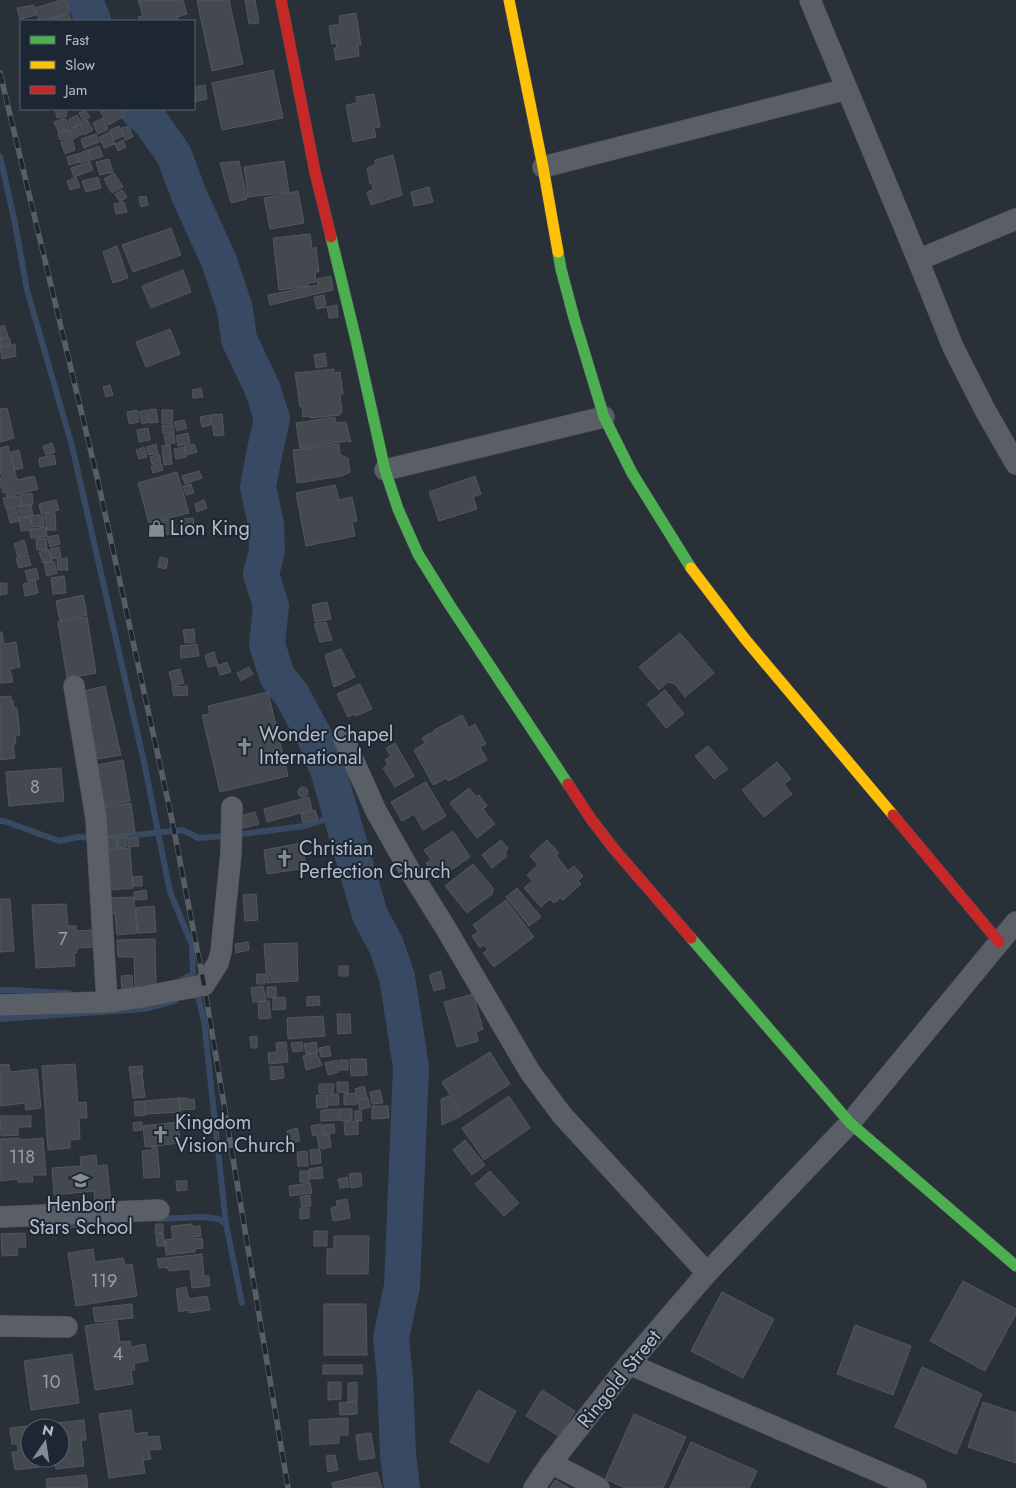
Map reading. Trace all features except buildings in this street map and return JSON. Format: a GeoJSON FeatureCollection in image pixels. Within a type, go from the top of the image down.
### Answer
{"type":"FeatureCollection","features":[{"type":"Feature","properties":{"kind":"street"},"geometry":{"type":"LineString","coordinates":[[281,0],[316,172],[385,470],[398,508],[418,554],[469,635],[591,819],[614,849],[850,1123],[1016,1266]]}},
{"type":"Feature","properties":{"kind":"street"},"geometry":{"type":"LineString","coordinates":[[509,0],[543,167],[561,269],[604,417],[632,473],[696,576],[745,639],[999,942]]}},
{"type":"Feature","properties":{"kind":"street"},"geometry":{"type":"LineString","coordinates":[[810,0],[953,347],[984,410],[1016,464]]}},
{"type":"Feature","properties":{"kind":"street"},"geometry":{"type":"LineString","coordinates":[[543,167],[847,89]]}},
{"type":"Feature","properties":{"kind":"street"},"geometry":{"type":"LineString","coordinates":[[918,260],[1016,219]]}},
{"type":"Feature","properties":{"kind":"street"},"geometry":{"type":"LineString","coordinates":[[385,470],[604,417]]}},
{"type":"Feature","properties":{"kind":"street"},"geometry":{"type":"LineString","coordinates":[[74,686],[96,818],[107,1002]]}},
{"type":"Feature","properties":{"kind":"street"},"geometry":{"type":"LineString","coordinates":[[343,736],[376,811],[530,1072],[562,1116],[707,1273]]}},
{"type":"Feature","properties":{"kind":"street"},"geometry":{"type":"LineString","coordinates":[[0,1006],[107,1002],[204,985],[218,963],[221,952],[232,807]]}},
{"type":"Feature","properties":{"kind":"street","name":"Ringold Street"},"geometry":{"type":"LineString","coordinates":[[534,1488],[551,1463],[629,1364],[707,1273],[850,1123],[1016,922]]}},
{"type":"Feature","properties":{"kind":"street"},"geometry":{"type":"LineString","coordinates":[[0,1217],[159,1210]]}},
{"type":"Feature","properties":{"kind":"street"},"geometry":{"type":"LineString","coordinates":[[0,1326],[67,1328]]}},
{"type":"Feature","properties":{"kind":"street"},"geometry":{"type":"LineString","coordinates":[[629,1364],[916,1488]]}},
{"type":"Feature","properties":{"kind":"street"},"geometry":{"type":"LineString","coordinates":[[551,1463],[599,1488]]}},
{"type":"Feature","properties":{"kind":"waterway"},"geometry":{"type":"LineString","coordinates":[[85,0],[93,20]]}},
{"type":"Feature","properties":{"kind":"waterway"},"geometry":{"type":"LineString","coordinates":[[138,110],[151,122],[174,155],[189,195],[219,261],[235,309],[239,339],[263,390],[272,419],[258,487],[266,524],[267,551],[261,574],[271,606],[267,644],[277,676],[292,695],[315,738],[328,770],[370,915],[386,945],[397,977],[411,1067],[402,1286],[391,1338],[395,1378],[398,1455],[402,1488]]}},
{"type":"Feature","properties":{"kind":"waterway"},"geometry":{"type":"LineString","coordinates":[[0,156],[27,290],[72,446],[144,762],[170,892],[192,945],[193,974],[179,981]]}},
{"type":"Feature","properties":{"kind":"waterway"},"geometry":{"type":"LineString","coordinates":[[108,838],[182,830],[199,838],[226,836],[305,826],[342,814]]}},
{"type":"Feature","properties":{"kind":"waterway"},"geometry":{"type":"LineString","coordinates":[[0,821],[59,841],[78,837],[93,838]]}},
{"type":"Feature","properties":{"kind":"waterway"},"geometry":{"type":"LineString","coordinates":[[0,990],[69,993]]}},
{"type":"Feature","properties":{"kind":"waterway"},"geometry":{"type":"LineString","coordinates":[[192,996],[198,995],[204,1021],[226,1224],[242,1303]]}},
{"type":"Feature","properties":{"kind":"waterway"},"geometry":{"type":"LineString","coordinates":[[0,1019],[144,1009],[175,1001]]}},
{"type":"Feature","properties":{"kind":"waterway"},"geometry":{"type":"LineString","coordinates":[[157,1219],[203,1217],[219,1219],[226,1224]]}},
{"type":"Feature","properties":{"kind":"waterway"},"geometry":{"type":"LineString","coordinates":[[50,1227],[101,1223]]}},
{"type":"Feature","properties":{"kind":"railway"},"geometry":{"type":"LineString","coordinates":[[0,73],[97,477],[171,815],[204,985],[288,1488]]}},
{"type":"Feature","properties":{"kind":"traffic: fast"},"geometry":{"type":"LineString","coordinates":[[331,237],[385,470],[398,509],[418,554],[568,784]]}},
{"type":"Feature","properties":{"kind":"traffic: fast"},"geometry":{"type":"LineString","coordinates":[[558,252],[574,318],[604,417],[632,473],[691,568]]}},
{"type":"Feature","properties":{"kind":"traffic: fast"},"geometry":{"type":"LineString","coordinates":[[691,938],[850,1123],[1016,1266]]}},
{"type":"Feature","properties":{"kind":"traffic: slow"},"geometry":{"type":"LineString","coordinates":[[509,0],[558,252]]}},
{"type":"Feature","properties":{"kind":"traffic: slow"},"geometry":{"type":"LineString","coordinates":[[691,568],[745,639],[893,815]]}},
{"type":"Feature","properties":{"kind":"traffic: jam"},"geometry":{"type":"LineString","coordinates":[[281,0],[315,172],[331,237]]}},
{"type":"Feature","properties":{"kind":"traffic: jam"},"geometry":{"type":"LineString","coordinates":[[568,784],[614,849],[691,938]]}},
{"type":"Feature","properties":{"kind":"traffic: jam"},"geometry":{"type":"LineString","coordinates":[[893,815],[999,942]]}},
{"type":"Feature","properties":{"kind":"place","name":"Lion King"},"geometry":{"type":"Point","coordinates":[156,528]}},
{"type":"Feature","properties":{"kind":"place","name":"Wonder Chapel International"},"geometry":{"type":"Point","coordinates":[245,746]}},
{"type":"Feature","properties":{"kind":"place","name":"Christian Perfection Church"},"geometry":{"type":"Point","coordinates":[285,859]}},
{"type":"Feature","properties":{"kind":"place","name":"Kingdom Vision Church"},"geometry":{"type":"Point","coordinates":[161,1134]}},
{"type":"Feature","properties":{"kind":"place","name":"Henbort Stars School"},"geometry":{"type":"Point","coordinates":[81,1180]}}]}
